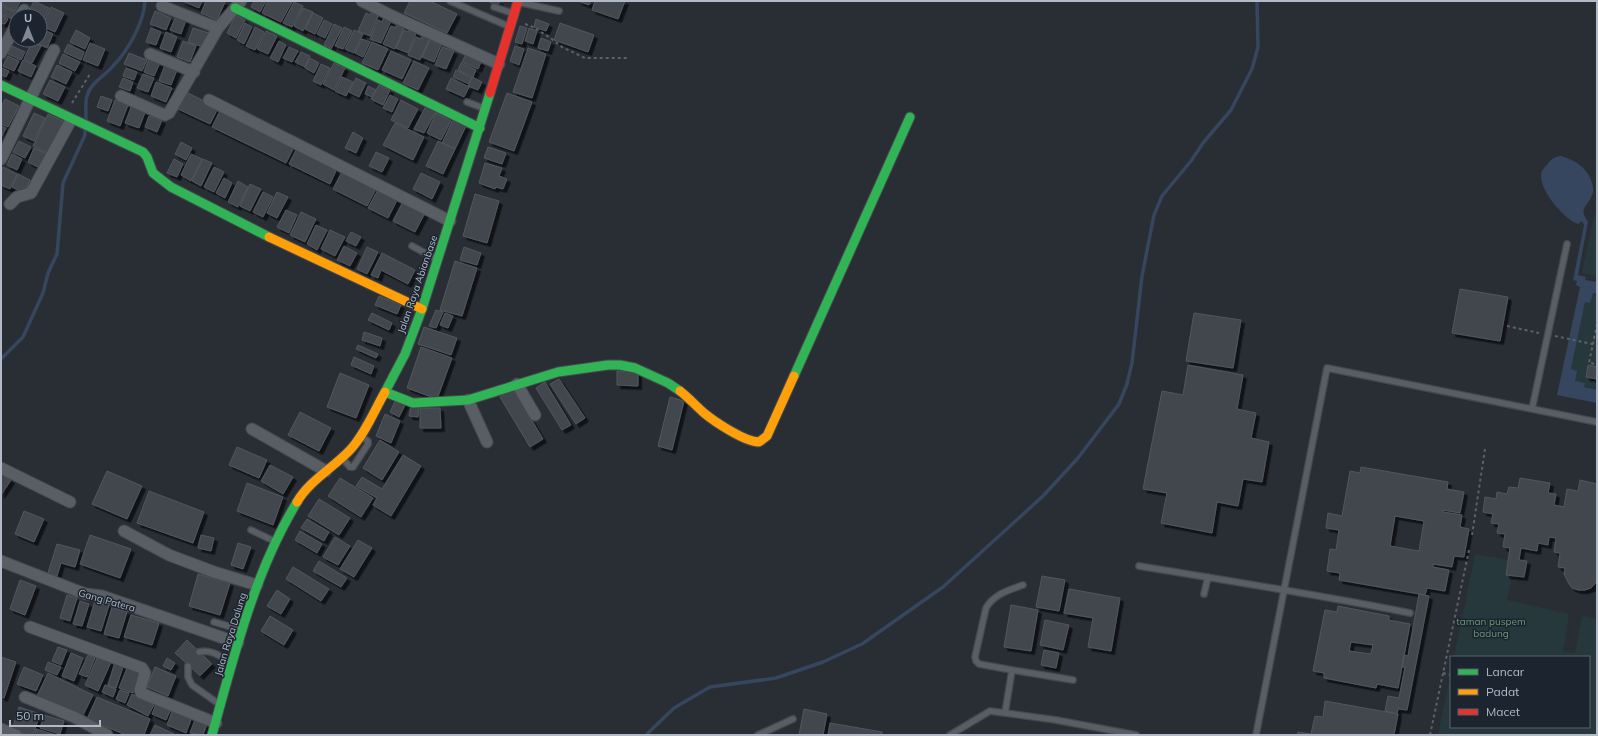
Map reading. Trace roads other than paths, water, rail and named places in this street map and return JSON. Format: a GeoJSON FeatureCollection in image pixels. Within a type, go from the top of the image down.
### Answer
{"type":"FeatureCollection","features":[{"type":"Feature","properties":{"kind":"street"},"geometry":{"type":"LineString","coordinates":[[362,1],[500,64]]}},
{"type":"Feature","properties":{"kind":"street","name":"Jalan Raya Abianbase"},"geometry":{"type":"LineString","coordinates":[[276,541],[296,502],[312,484],[350,450],[361,436],[405,354],[438,260],[518,2]]}},
{"type":"Feature","properties":{"kind":"street"},"geometry":{"type":"LineString","coordinates":[[121,96],[166,115],[169,113],[218,28],[238,5],[480,128]]}},
{"type":"Feature","properties":{"kind":"street"},"geometry":{"type":"LineString","coordinates":[[162,6],[218,28]]}},
{"type":"Feature","properties":{"kind":"street"},"geometry":{"type":"LineString","coordinates":[[1,53],[8,39]]}},
{"type":"Feature","properties":{"kind":"street"},"geometry":{"type":"LineString","coordinates":[[1,159],[54,50]]}},
{"type":"Feature","properties":{"kind":"street"},"geometry":{"type":"LineString","coordinates":[[150,54],[194,72]]}},
{"type":"Feature","properties":{"kind":"street"},"geometry":{"type":"LineString","coordinates":[[1,85],[70,119],[143,152],[153,173],[171,187],[293,250],[422,309]]}},
{"type":"Feature","properties":{"kind":"street"},"geometry":{"type":"LineString","coordinates":[[209,100],[450,221]]}},
{"type":"Feature","properties":{"kind":"street"},"geometry":{"type":"LineString","coordinates":[[385,392],[413,403],[468,400],[558,372],[608,365],[635,368],[668,383],[704,413],[742,438],[758,442],[767,436],[910,116]]}},
{"type":"Feature","properties":{"kind":"street"},"geometry":{"type":"LineString","coordinates":[[10,204],[17,197],[30,193],[70,119]]}},
{"type":"Feature","properties":{"kind":"street"},"geometry":{"type":"LineString","coordinates":[[517,384],[535,415]]}},
{"type":"Feature","properties":{"kind":"street"},"geometry":{"type":"LineString","coordinates":[[468,400],[487,442]]}},
{"type":"Feature","properties":{"kind":"street"},"geometry":{"type":"LineString","coordinates":[[252,430],[326,471]]}},
{"type":"Feature","properties":{"kind":"street"},"geometry":{"type":"LineString","coordinates":[[1,468],[70,502]]}},
{"type":"Feature","properties":{"kind":"street"},"geometry":{"type":"LineString","coordinates":[[124,531],[183,560],[257,585]]}},
{"type":"Feature","properties":{"kind":"street","name":"Jalan Raya Dalung"},"geometry":{"type":"LineString","coordinates":[[212,735],[238,643],[257,585],[276,541]]}},
{"type":"Feature","properties":{"kind":"street","name":"Gang Patera"},"geometry":{"type":"LineString","coordinates":[[1,560],[86,594],[102,596],[238,643]]}},
{"type":"Feature","properties":{"kind":"street"},"geometry":{"type":"LineString","coordinates":[[30,627],[142,668],[144,673],[140,690],[141,693],[216,723]]}},
{"type":"Feature","properties":{"kind":"street"},"geometry":{"type":"LineString","coordinates":[[25,698],[74,717],[108,735]]}},
{"type":"Feature","properties":{"kind":"street"},"geometry":{"type":"LineString","coordinates":[[1,729],[16,735]]}},
{"type":"Feature","properties":{"kind":"lane"},"geometry":{"type":"LineString","coordinates":[[450,1],[513,20]]}},
{"type":"Feature","properties":{"kind":"lane"},"geometry":{"type":"LineString","coordinates":[[518,2],[559,11]]}},
{"type":"Feature","properties":{"kind":"lane"},"geometry":{"type":"LineString","coordinates":[[494,7],[513,20]]}},
{"type":"Feature","properties":{"kind":"lane"},"geometry":{"type":"LineString","coordinates":[[467,102],[486,109]]}},
{"type":"Feature","properties":{"kind":"lane"},"geometry":{"type":"LineString","coordinates":[[1532,409],[1567,244]]}},
{"type":"Feature","properties":{"kind":"lane"},"geometry":{"type":"LineString","coordinates":[[412,246],[438,260]]}},
{"type":"Feature","properties":{"kind":"lane"},"geometry":{"type":"LineString","coordinates":[[1256,735],[1327,368],[1597,422]]}},
{"type":"Feature","properties":{"kind":"lane"},"geometry":{"type":"LineString","coordinates":[[341,458],[350,467],[353,467],[368,444],[368,441],[361,436]]}},
{"type":"Feature","properties":{"kind":"lane"},"geometry":{"type":"LineString","coordinates":[[251,530],[276,541]]}},
{"type":"Feature","properties":{"kind":"lane"},"geometry":{"type":"LineString","coordinates":[[1139,566],[1284,591],[1317,595],[1410,613]]}},
{"type":"Feature","properties":{"kind":"lane"},"geometry":{"type":"LineString","coordinates":[[1204,594],[1208,577]]}},
{"type":"Feature","properties":{"kind":"lane"},"geometry":{"type":"LineString","coordinates":[[1023,584],[996,596],[990,601],[986,608],[975,657],[976,661],[979,664],[1073,680]]}},
{"type":"Feature","properties":{"kind":"lane"},"geometry":{"type":"LineString","coordinates":[[214,622],[243,630]]}},
{"type":"Feature","properties":{"kind":"lane"},"geometry":{"type":"LineString","coordinates":[[199,652],[205,650],[212,652],[232,663]]}},
{"type":"Feature","properties":{"kind":"lane"},"geometry":{"type":"LineString","coordinates":[[188,666],[188,677],[192,685],[220,705]]}},
{"type":"Feature","properties":{"kind":"lane"},"geometry":{"type":"LineString","coordinates":[[1005,713],[1012,670]]}},
{"type":"Feature","properties":{"kind":"lane"},"geometry":{"type":"LineString","coordinates":[[950,735],[990,711],[1056,720],[1136,735]]}},
{"type":"Feature","properties":{"kind":"lane"},"geometry":{"type":"LineString","coordinates":[[758,735],[792,719]]}},
{"type":"Feature","properties":{"kind":"water"},"geometry":{"type":"Polygon","coordinates":[[[1561,156],[1576,162],[1584,169],[1590,178],[1593,188],[1593,194],[1584,208],[1585,217],[1588,222],[1578,275],[1586,277],[1585,280],[1597,282],[1597,293],[1593,293],[1590,303],[1585,302],[1571,369],[1577,371],[1575,381],[1585,383],[1584,387],[1597,390],[1597,403],[1557,395],[1580,287],[1576,285],[1577,281],[1573,280],[1584,225],[1582,221],[1578,224],[1572,221],[1560,211],[1549,197],[1542,182],[1541,174],[1543,169],[1552,159],[1561,156]]]}},
{"type":"Feature","properties":{"kind":"waterway"},"geometry":{"type":"LineString","coordinates":[[86,120],[86,102],[89,91],[94,83],[110,70],[119,60],[134,36],[142,18],[145,1]]}},
{"type":"Feature","properties":{"kind":"waterway"},"geometry":{"type":"LineString","coordinates":[[646,735],[674,708],[710,687],[776,678],[823,662],[862,644],[943,587],[1043,496],[1078,458],[1119,404],[1127,384],[1132,363],[1142,276],[1154,215],[1162,196],[1231,110],[1252,69],[1258,47],[1257,1]]}},
{"type":"Feature","properties":{"kind":"waterway"},"geometry":{"type":"LineString","coordinates":[[1,359],[23,337],[43,293],[48,273],[57,254],[63,183],[85,135],[85,129]]}},
{"type":"Feature","properties":{"kind":"park label","name":"taman puspem badung"},"geometry":{"type":"Point","coordinates":[1491,626]}}]}
